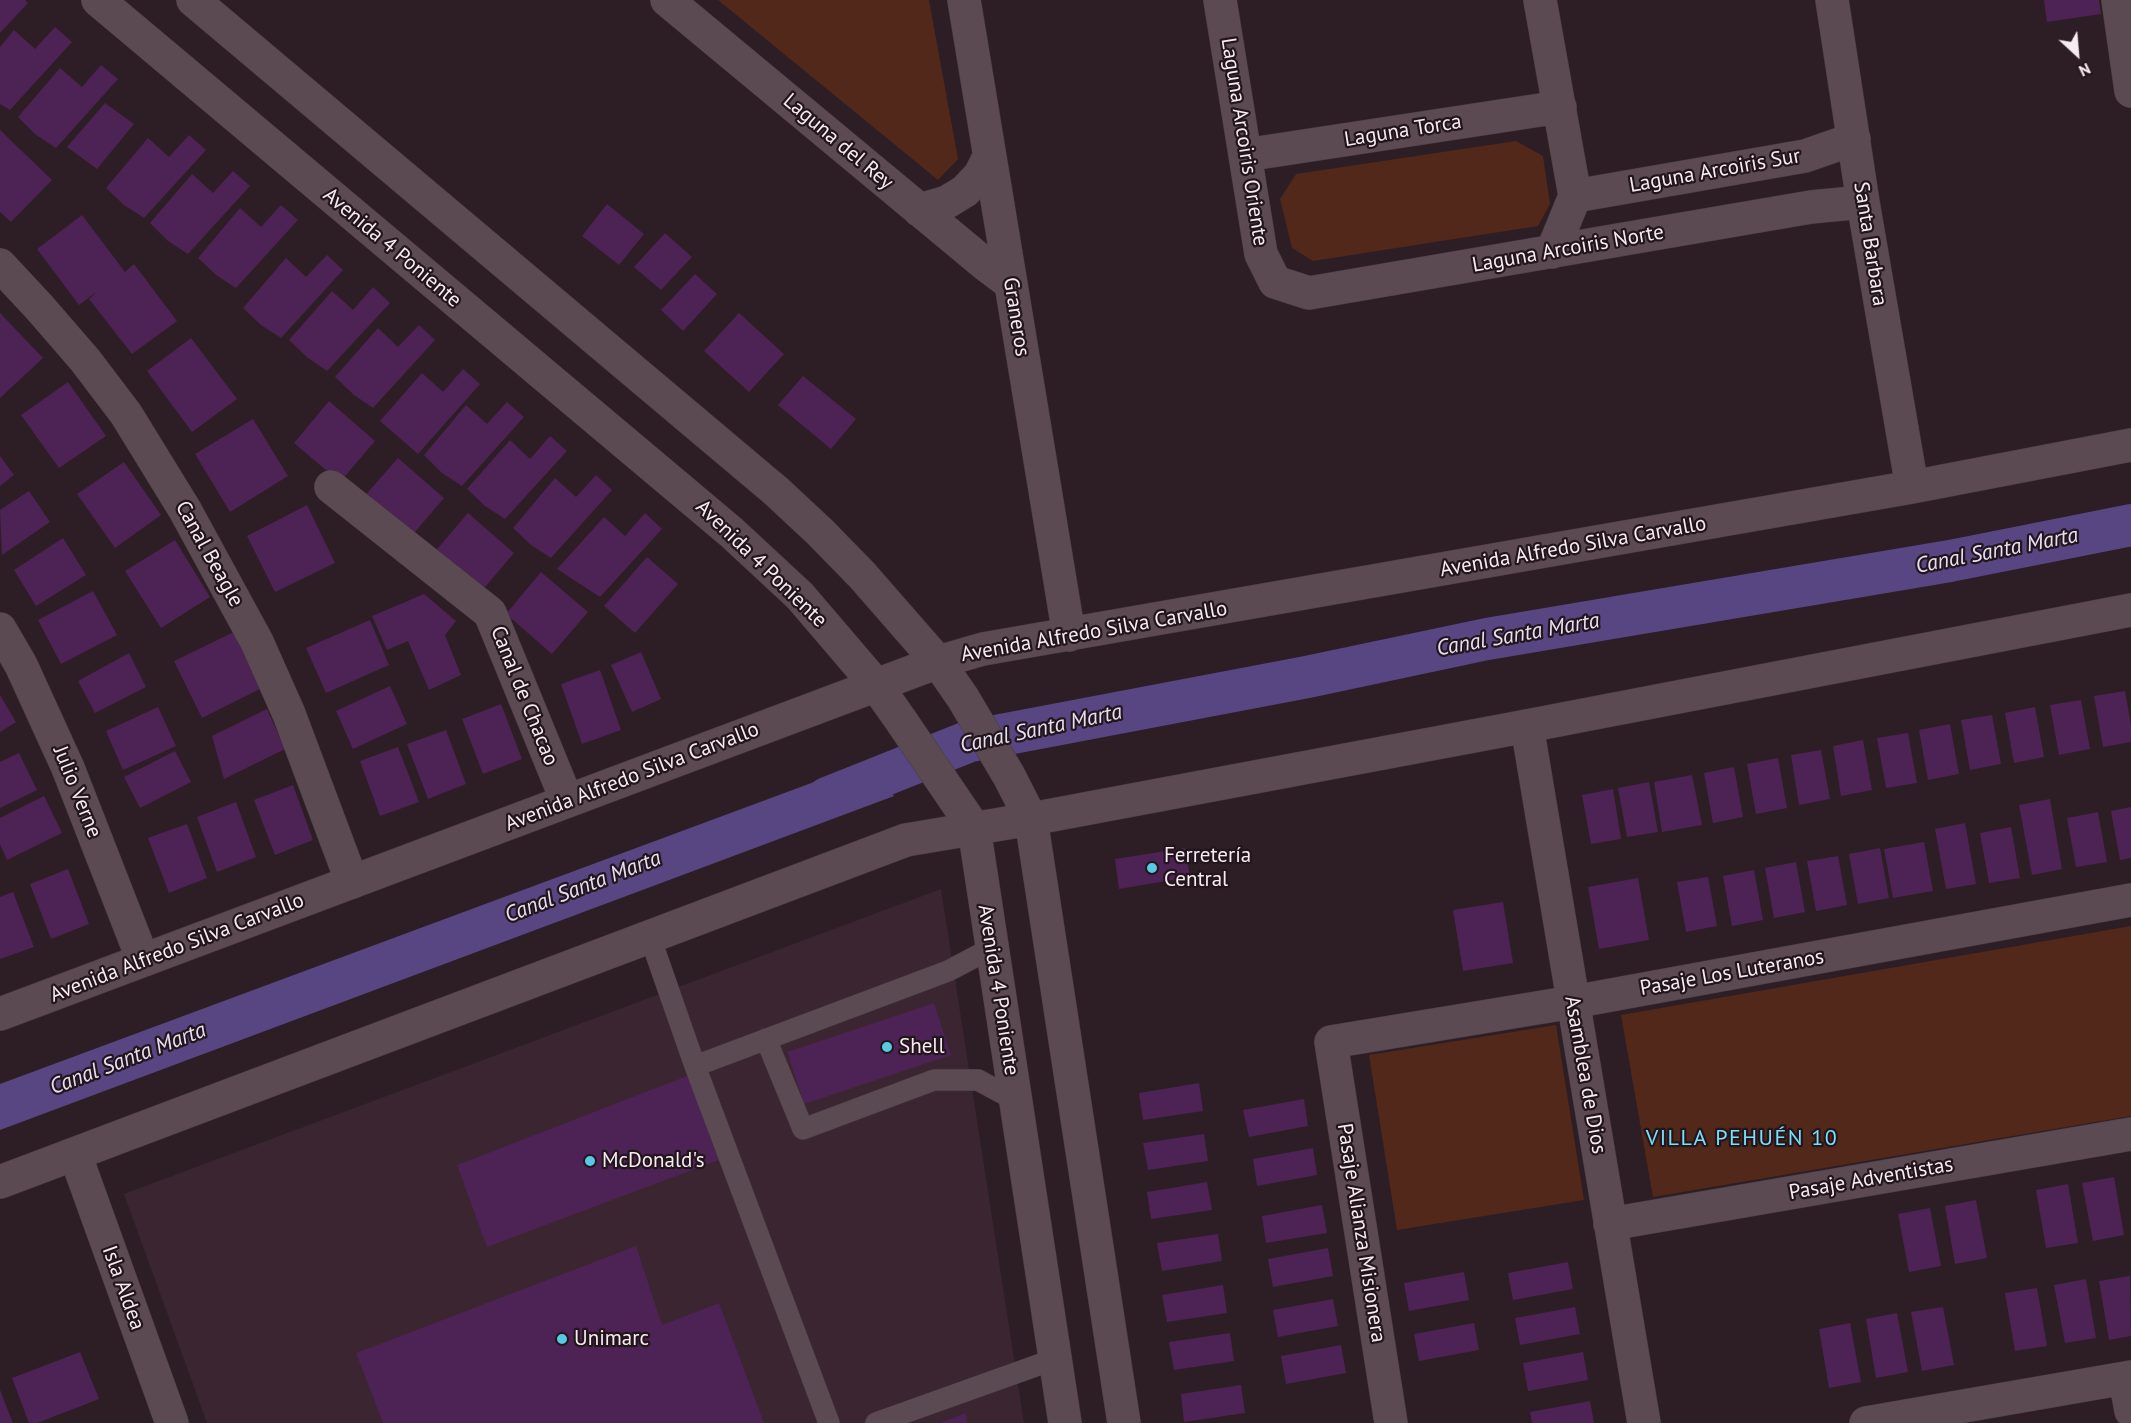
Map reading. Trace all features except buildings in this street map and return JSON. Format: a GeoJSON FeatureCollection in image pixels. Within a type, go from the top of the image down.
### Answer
{"type":"FeatureCollection","features":[{"type":"Feature","properties":{"kind":"street","name":"Avenida 4 Poniente"},"geometry":{"type":"LineString","coordinates":[[98,0],[731,532],[800,596],[876,685],[902,722],[974,828],[1065,1423]]}},
{"type":"Feature","properties":{"kind":"street"},"geometry":{"type":"LineString","coordinates":[[193,0],[776,491],[862,575],[938,662],[963,698],[1009,776],[1031,819],[1124,1423]]}},
{"type":"Feature","properties":{"kind":"street","name":"Laguna del Rey"},"geometry":{"type":"LineString","coordinates":[[667,0],[1010,283]]}},
{"type":"Feature","properties":{"kind":"street","name":"Graneros"},"geometry":{"type":"LineString","coordinates":[[964,0],[1069,635]]}},
{"type":"Feature","properties":{"kind":"street","name":"Laguna Arcoiris Oriente"},"geometry":{"type":"LineString","coordinates":[[1220,0],[1261,254],[1275,282]]}},
{"type":"Feature","properties":{"kind":"street"},"geometry":{"type":"LineString","coordinates":[[1540,0],[1575,196],[1552,252]]}},
{"type":"Feature","properties":{"kind":"street","name":"Santa Barbara"},"geometry":{"type":"LineString","coordinates":[[1832,0],[1863,202],[1912,487]]}},
{"type":"Feature","properties":{"kind":"street"},"geometry":{"type":"LineString","coordinates":[[2118,0],[2131,91]]}},
{"type":"Feature","properties":{"kind":"street","name":"Laguna Torca"},"geometry":{"type":"LineString","coordinates":[[1245,155],[1560,107]]}},
{"type":"Feature","properties":{"kind":"street","name":"Laguna Arcoiris Sur"},"geometry":{"type":"LineString","coordinates":[[1575,196],[1805,156],[1854,139]]}},
{"type":"Feature","properties":{"kind":"street"},"geometry":{"type":"LineString","coordinates":[[919,210],[947,202],[965,191],[980,175],[989,157]]}},
{"type":"Feature","properties":{"kind":"street","name":"Laguna Arcoiris Norte"},"geometry":{"type":"LineString","coordinates":[[1275,282],[1309,293],[1811,207],[1863,202]]}},
{"type":"Feature","properties":{"kind":"street","name":"Canal Beagle"},"geometry":{"type":"LineString","coordinates":[[0,265],[85,360],[126,414],[185,510],[257,642],[289,714],[352,882]]}},
{"type":"Feature","properties":{"kind":"street","name":"Avenida Alfredo Silva Carvallo"},"geometry":{"type":"LineString","coordinates":[[0,1014],[876,685],[938,662],[983,649],[1912,487],[2131,445]]}},
{"type":"Feature","properties":{"kind":"street","name":"Canal de Chacao"},"geometry":{"type":"LineString","coordinates":[[331,487],[490,613],[567,801]]}},
{"type":"Feature","properties":{"kind":"street"},"geometry":{"type":"LineString","coordinates":[[0,1182],[906,840],[1031,819],[1527,726],[2131,610]]}},
{"type":"Feature","properties":{"kind":"street","name":"Julio Verne"},"geometry":{"type":"LineString","coordinates":[[0,629],[25,675],[68,768],[143,960]]}},
{"type":"Feature","properties":{"kind":"street","name":"Asamblea de Dios"},"geometry":{"type":"LineString","coordinates":[[1527,726],[1644,1423]]}},
{"type":"Feature","properties":{"kind":"street","name":"Pasaje Los Luteranos"},"geometry":{"type":"LineString","coordinates":[[1331,1042],[1573,1002],[2131,900]]}},
{"type":"Feature","properties":{"kind":"street","name":"Pasaje Alianza Misionera"},"geometry":{"type":"LineString","coordinates":[[1331,1042],[1391,1423]]}},
{"type":"Feature","properties":{"kind":"street","name":"Pasaje Adventistas"},"geometry":{"type":"LineString","coordinates":[[1610,1224],[2131,1134]]}},
{"type":"Feature","properties":{"kind":"street","name":"Isla Aldea"},"geometry":{"type":"LineString","coordinates":[[75,1154],[167,1422]]}},
{"type":"Feature","properties":{"kind":"street"},"geometry":{"type":"LineString","coordinates":[[1886,1421],[2128,1378],[2131,1411]]}},
{"type":"Feature","properties":{"kind":"lane"},"geometry":{"type":"LineString","coordinates":[[650,937],[695,1066],[829,1423]]}},
{"type":"Feature","properties":{"kind":"lane"},"geometry":{"type":"LineString","coordinates":[[695,1066],[948,971],[992,948]]}},
{"type":"Feature","properties":{"kind":"lane"},"geometry":{"type":"LineString","coordinates":[[766,1039],[802,1129],[934,1080],[978,1080],[1015,1100]]}},
{"type":"Feature","properties":{"kind":"lane"},"geometry":{"type":"LineString","coordinates":[[876,1423],[1055,1359]]}},
{"type":"Feature","properties":{"kind":"shaded area"},"geometry":{"type":"Polygon","coordinates":[[[718,0],[929,0],[958,159],[938,180],[718,0]]]}},
{"type":"Feature","properties":{"kind":"shaded area"},"geometry":{"type":"Polygon","coordinates":[[[1516,141],[1543,156],[1550,204],[1538,226],[1313,261],[1292,248],[1280,199],[1296,174],[1516,141]]]}},
{"type":"Feature","properties":{"kind":"shaded area"},"geometry":{"type":"Polygon","coordinates":[[[941,889],[1024,1423],[207,1423],[124,1194],[941,889]]]}},
{"type":"Feature","properties":{"kind":"shaded area"},"geometry":{"type":"Polygon","coordinates":[[[2131,926],[2131,1116],[1653,1197],[1621,1015],[2131,926]]]}},
{"type":"Feature","properties":{"kind":"shaded area"},"geometry":{"type":"Polygon","coordinates":[[[1556,1025],[1584,1200],[1397,1230],[1369,1055],[1556,1025]]]}},
{"type":"Feature","properties":{"kind":"water"},"geometry":{"type":"Polygon","coordinates":[[[868,762],[894,796],[0,1130],[0,1084],[868,762]]]}},
{"type":"Feature","properties":{"kind":"waterway","name":"Canal Santa Marta"},"geometry":{"type":"LineString","coordinates":[[827,798],[970,741],[1307,677],[1487,639],[1950,561],[2131,525]]}},
{"type":"Feature","properties":{"kind":"place","name":"Ferretería Central"},"geometry":{"type":"Point","coordinates":[1152,868]}},
{"type":"Feature","properties":{"kind":"place","name":"Shell"},"geometry":{"type":"Point","coordinates":[887,1047]}},
{"type":"Feature","properties":{"kind":"place","name":"McDonald's"},"geometry":{"type":"Point","coordinates":[590,1161]}},
{"type":"Feature","properties":{"kind":"place","name":"Unimarc"},"geometry":{"type":"Point","coordinates":[562,1339]}},
{"type":"Feature","properties":{"kind":"district","name":"VILLA PEHUÉN 10"},"geometry":{"type":"Point","coordinates":[1742,1139]}}]}
